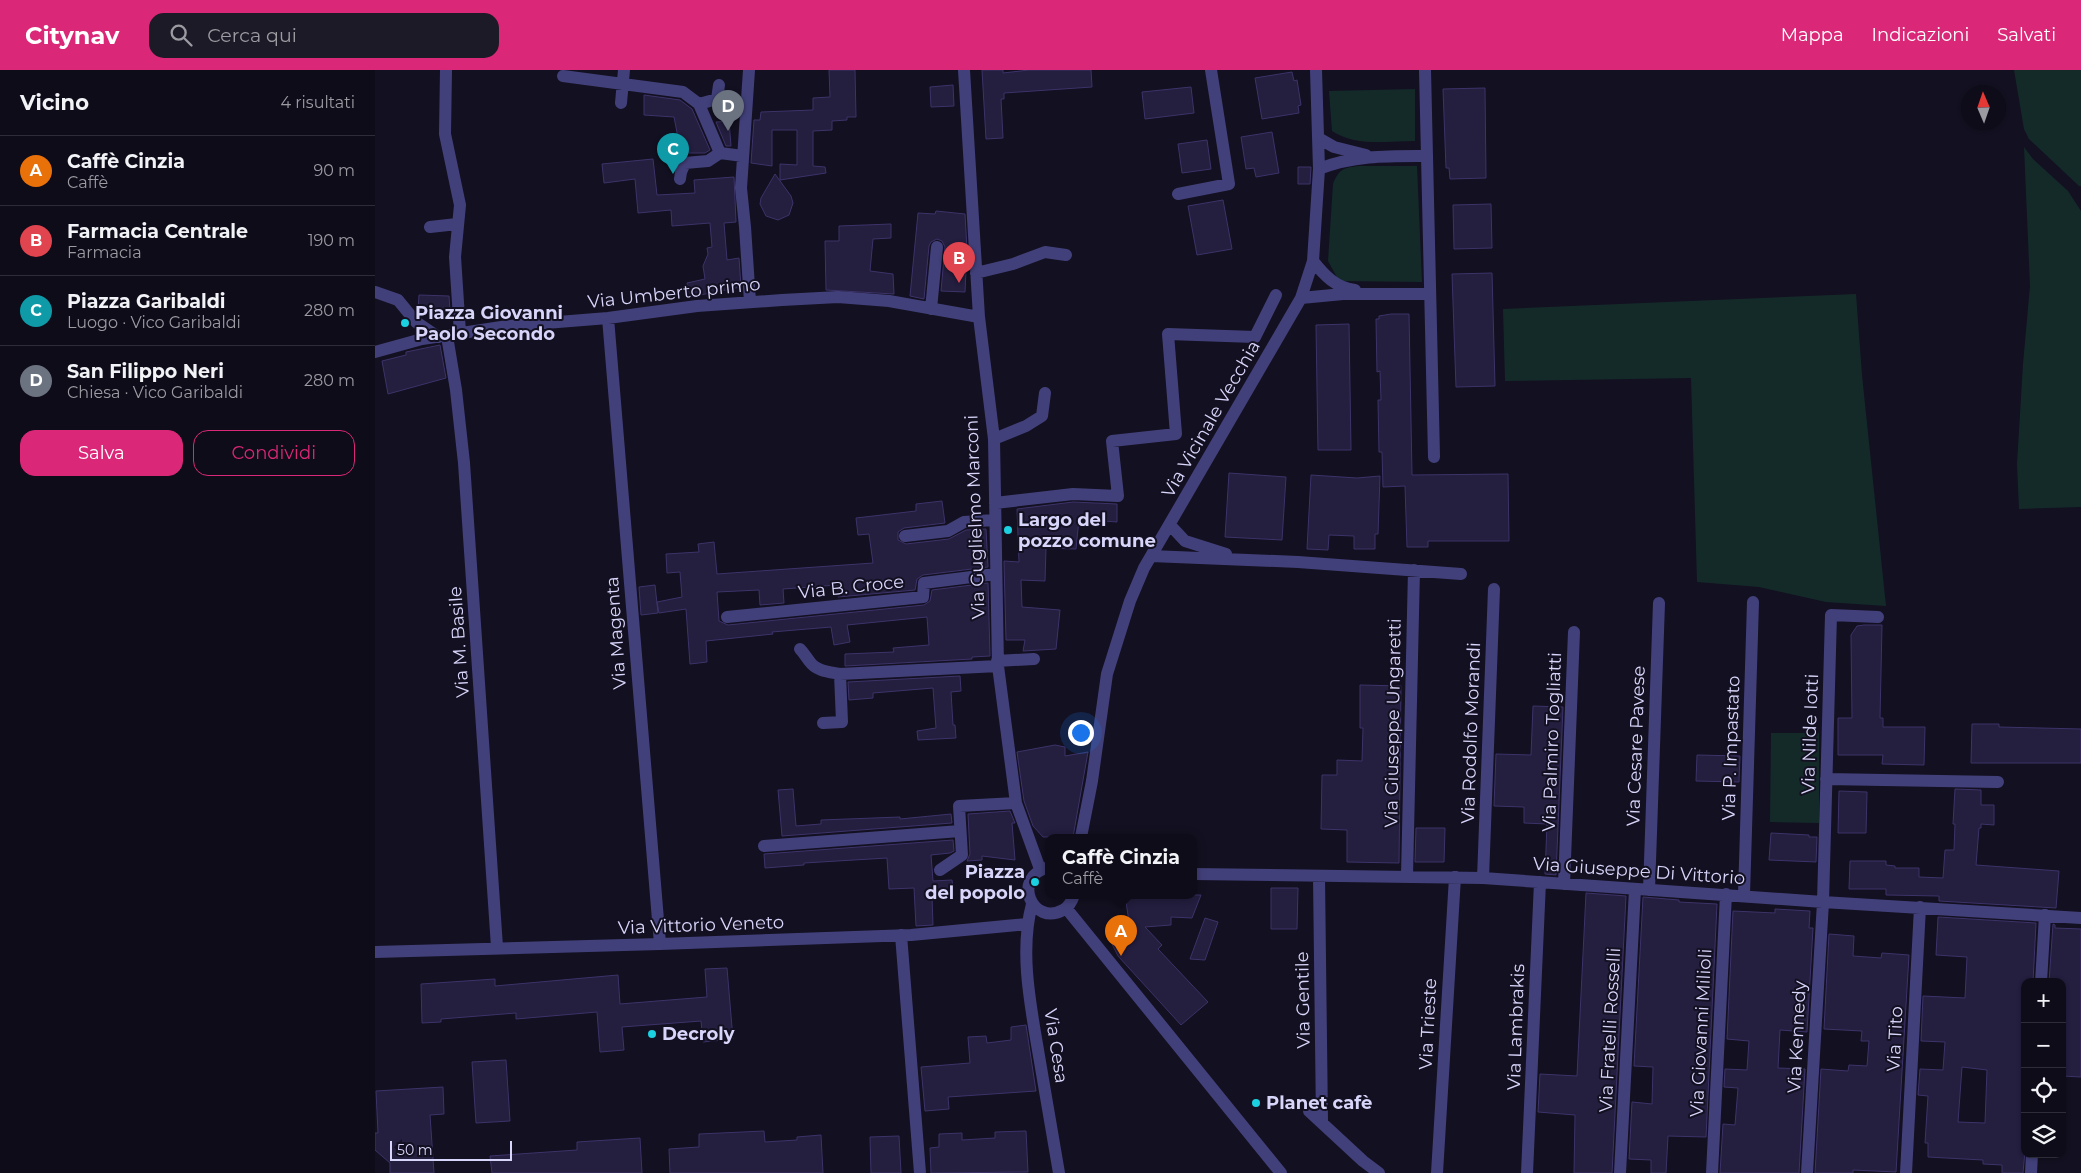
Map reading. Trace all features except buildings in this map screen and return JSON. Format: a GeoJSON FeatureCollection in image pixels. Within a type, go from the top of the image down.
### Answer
{"type":"FeatureCollection","features":[{"type":"Feature","properties":{"kind":"street"},"geometry":{"type":"LineString","coordinates":[[446,70],[445,134],[459,197],[455,257],[460,333]]}},
{"type":"Feature","properties":{"kind":"street"},"geometry":{"type":"LineString","coordinates":[[621,103],[624,70]]}},
{"type":"Feature","properties":{"kind":"street"},"geometry":{"type":"LineString","coordinates":[[749,70],[741,188],[750,302]]}},
{"type":"Feature","properties":{"kind":"street","name":"Via Guglielmo Marconi"},"geometry":{"type":"LineString","coordinates":[[964,70],[979,317],[994,439],[997,663],[1016,803],[1044,868]]}},
{"type":"Feature","properties":{"kind":"street"},"geometry":{"type":"LineString","coordinates":[[1178,194],[1229,184],[1211,70]]}},
{"type":"Feature","properties":{"kind":"street","name":"Via Vicinale Vecchia"},"geometry":{"type":"LineString","coordinates":[[1082,834],[1092,781],[1107,674],[1130,601],[1144,568],[1301,298],[1313,261],[1320,139],[1316,70]]}},
{"type":"Feature","properties":{"kind":"street"},"geometry":{"type":"LineString","coordinates":[[1425,70],[1434,457]]}},
{"type":"Feature","properties":{"kind":"street"},"geometry":{"type":"LineString","coordinates":[[563,76],[623,86],[683,92],[699,104],[720,153]]}},
{"type":"Feature","properties":{"kind":"street"},"geometry":{"type":"LineString","coordinates":[[699,104],[717,99],[719,85]]}},
{"type":"Feature","properties":{"kind":"street"},"geometry":{"type":"LineString","coordinates":[[1320,139],[1334,146],[1374,156]]}},
{"type":"Feature","properties":{"kind":"street"},"geometry":{"type":"LineString","coordinates":[[680,179],[685,163],[708,161],[720,153],[743,156]]}},
{"type":"Feature","properties":{"kind":"street"},"geometry":{"type":"LineString","coordinates":[[1319,169],[1348,160],[1374,156],[1427,156]]}},
{"type":"Feature","properties":{"kind":"street"},"geometry":{"type":"LineString","coordinates":[[430,227],[457,224]]}},
{"type":"Feature","properties":{"kind":"street"},"geometry":{"type":"LineString","coordinates":[[931,309],[937,247]]}},
{"type":"Feature","properties":{"kind":"street"},"geometry":{"type":"LineString","coordinates":[[976,273],[1013,264],[1049,247],[1065,255]]}},
{"type":"Feature","properties":{"kind":"street"},"geometry":{"type":"LineString","coordinates":[[1313,261],[1324,276],[1344,289],[1380,293]]}},
{"type":"Feature","properties":{"kind":"street"},"geometry":{"type":"LineString","coordinates":[[375,292],[398,300],[416,322],[442,336]]}},
{"type":"Feature","properties":{"kind":"street"},"geometry":{"type":"LineString","coordinates":[[1301,298],[1324,295],[1380,293],[1430,294]]}},
{"type":"Feature","properties":{"kind":"street"},"geometry":{"type":"LineString","coordinates":[[995,502],[1073,494],[1117,496],[1112,441],[1176,434],[1168,334],[1255,337],[1275,295]]}},
{"type":"Feature","properties":{"kind":"street","name":"Via Umberto primo"},"geometry":{"type":"LineString","coordinates":[[375,352],[422,339],[460,333],[528,324],[608,318],[697,306],[750,302],[838,297],[889,301],[979,317]]}},
{"type":"Feature","properties":{"kind":"street","name":"Via Magenta"},"geometry":{"type":"LineString","coordinates":[[608,318],[660,944]]}},
{"type":"Feature","properties":{"kind":"street","name":"Via M. Basile"},"geometry":{"type":"LineString","coordinates":[[442,336],[456,390],[464,463],[497,947]]}},
{"type":"Feature","properties":{"kind":"street"},"geometry":{"type":"LineString","coordinates":[[994,439],[1026,426],[1041,416],[1045,393]]}},
{"type":"Feature","properties":{"kind":"street"},"geometry":{"type":"LineString","coordinates":[[905,536],[948,531],[963,522],[994,520]]}},
{"type":"Feature","properties":{"kind":"street"},"geometry":{"type":"LineString","coordinates":[[1170,525],[1185,541],[1215,552],[1298,562]]}},
{"type":"Feature","properties":{"kind":"street"},"geometry":{"type":"LineString","coordinates":[[1151,556],[1298,562],[1461,574]]}},
{"type":"Feature","properties":{"kind":"street","name":"Via Giuseppe Ungaretti"},"geometry":{"type":"LineString","coordinates":[[1407,876],[1413,570]]}},
{"type":"Feature","properties":{"kind":"street","name":"Via B. Croce"},"geometry":{"type":"LineString","coordinates":[[727,617],[923,597],[924,583],[995,574]]}},
{"type":"Feature","properties":{"kind":"street","name":"Via Rodolfo Morandi"},"geometry":{"type":"LineString","coordinates":[[1483,878],[1494,589]]}},
{"type":"Feature","properties":{"kind":"street","name":"Via P. Impastato"},"geometry":{"type":"LineString","coordinates":[[1744,895],[1753,602]]}},
{"type":"Feature","properties":{"kind":"street","name":"Via Cesare Pavese"},"geometry":{"type":"LineString","coordinates":[[1649,890],[1659,603]]}},
{"type":"Feature","properties":{"kind":"street","name":"Via Nilde Iotti"},"geometry":{"type":"LineString","coordinates":[[1823,902],[1831,615],[1878,617]]}},
{"type":"Feature","properties":{"kind":"street","name":"Via Palmiro Togliatti"},"geometry":{"type":"LineString","coordinates":[[1564,884],[1574,632]]}},
{"type":"Feature","properties":{"kind":"street"},"geometry":{"type":"LineString","coordinates":[[800,649],[815,667],[840,674],[1034,659]]}},
{"type":"Feature","properties":{"kind":"street"},"geometry":{"type":"LineString","coordinates":[[823,723],[842,722],[840,674]]}},
{"type":"Feature","properties":{"kind":"street"},"geometry":{"type":"LineString","coordinates":[[1826,779],[1998,782]]}},
{"type":"Feature","properties":{"kind":"street"},"geometry":{"type":"LineString","coordinates":[[940,870],[962,855],[959,806],[1016,803]]}},
{"type":"Feature","properties":{"kind":"street"},"geometry":{"type":"LineString","coordinates":[[764,846],[960,831]]}},
{"type":"Feature","properties":{"kind":"street","name":"Via Cesa"},"geometry":{"type":"LineString","coordinates":[[1044,868],[1032,876],[1028,885],[1028,895],[1032,904],[1027,924],[1028,970],[1033,1020],[1059,1173]]}},
{"type":"Feature","properties":{"kind":"street","name":"Via Giuseppe Di Vittorio"},"geometry":{"type":"LineString","coordinates":[[1197,874],[1483,878],[2081,918]]}},
{"type":"Feature","properties":{"kind":"street","name":"Via Gentile"},"geometry":{"type":"LineString","coordinates":[[1319,877],[1322,1122]]}},
{"type":"Feature","properties":{"kind":"street","name":"Via Trieste"},"geometry":{"type":"LineString","coordinates":[[1437,1173],[1455,877]]}},
{"type":"Feature","properties":{"kind":"street","name":"Via Lambrakis"},"geometry":{"type":"LineString","coordinates":[[1527,1173],[1540,882]]}},
{"type":"Feature","properties":{"kind":"street","name":"Via Fratelli Rosselli"},"geometry":{"type":"LineString","coordinates":[[1619,1173],[1635,889]]}},
{"type":"Feature","properties":{"kind":"street","name":"Via Giovanni Milioli"},"geometry":{"type":"LineString","coordinates":[[1712,1173],[1726,894]]}},
{"type":"Feature","properties":{"kind":"street"},"geometry":{"type":"LineString","coordinates":[[1032,904],[1044,912],[1059,912],[1065,908],[1071,899]]}},
{"type":"Feature","properties":{"kind":"street","name":"Via Kennedy"},"geometry":{"type":"LineString","coordinates":[[1807,1173],[1823,902]]}},
{"type":"Feature","properties":{"kind":"street","name":"Via Tito"},"geometry":{"type":"LineString","coordinates":[[1906,1173],[1920,907]]}},
{"type":"Feature","properties":{"kind":"street"},"geometry":{"type":"LineString","coordinates":[[1065,908],[1281,1173]]}},
{"type":"Feature","properties":{"kind":"street"},"geometry":{"type":"LineString","coordinates":[[2041,978],[2045,915]]}},
{"type":"Feature","properties":{"kind":"street","name":"Via Vittorio Veneto"},"geometry":{"type":"LineString","coordinates":[[375,952],[901,935],[1027,924]]}},
{"type":"Feature","properties":{"kind":"street"},"geometry":{"type":"LineString","coordinates":[[901,935],[920,1173]]}},
{"type":"Feature","properties":{"kind":"street"},"geometry":{"type":"LineString","coordinates":[[1309,1110],[1379,1173]]}},
{"type":"Feature","properties":{"kind":"street"},"geometry":{"type":"LineString","coordinates":[[2031,1173],[2032,1158]]}},
{"type":"Feature","properties":{"kind":"green space"},"geometry":{"type":"Polygon","coordinates":[[[2014,70],[2081,70],[2081,186],[2029,139],[2024,129],[2014,70]]]}},
{"type":"Feature","properties":{"kind":"green space"},"geometry":{"type":"Polygon","coordinates":[[[1415,89],[1415,141],[1361,141],[1341,136],[1332,131],[1329,91],[1415,89]]]}},
{"type":"Feature","properties":{"kind":"green space"},"geometry":{"type":"Polygon","coordinates":[[[2024,147],[2033,159],[2068,191],[2081,211],[2081,507],[2019,509],[2017,464],[2030,286],[2024,147]]]}},
{"type":"Feature","properties":{"kind":"green space"},"geometry":{"type":"Polygon","coordinates":[[[1359,166],[1417,166],[1422,282],[1339,281],[1328,261],[1333,184],[1337,175],[1342,170],[1359,166]]]}},
{"type":"Feature","properties":{"kind":"green space"},"geometry":{"type":"Polygon","coordinates":[[[1856,294],[1862,375],[1886,606],[1826,602],[1759,587],[1697,582],[1691,378],[1505,381],[1503,309],[1856,294]]]}},
{"type":"Feature","properties":{"kind":"green space"},"geometry":{"type":"Polygon","coordinates":[[[1771,733],[1819,733],[1819,823],[1770,822],[1771,733]]]}},
{"type":"Feature","properties":{"kind":"place","name":"San Filippo Neri"},"geometry":{"type":"Point","coordinates":[728,131]}},
{"type":"Feature","properties":{"kind":"place","name":"Piazza Garibaldi"},"geometry":{"type":"Point","coordinates":[673,174]}},
{"type":"Feature","properties":{"kind":"place","name":"Farmacia Centrale"},"geometry":{"type":"Point","coordinates":[959,283]}},
{"type":"Feature","properties":{"kind":"place","name":"Piazza Giovanni Paolo Secondo"},"geometry":{"type":"Point","coordinates":[405,323]}},
{"type":"Feature","properties":{"kind":"place","name":"Largo del pozzo comune"},"geometry":{"type":"Point","coordinates":[1008,530]}},
{"type":"Feature","properties":{"kind":"place","name":"Piazza del popolo"},"geometry":{"type":"Point","coordinates":[1035,882]}},
{"type":"Feature","properties":{"kind":"place","name":"Caffè Cinzia"},"geometry":{"type":"Point","coordinates":[1121,956]}},
{"type":"Feature","properties":{"kind":"place","name":"Decroly"},"geometry":{"type":"Point","coordinates":[652,1034]}},
{"type":"Feature","properties":{"kind":"place","name":"Planet cafè"},"geometry":{"type":"Point","coordinates":[1256,1103]}}]}
